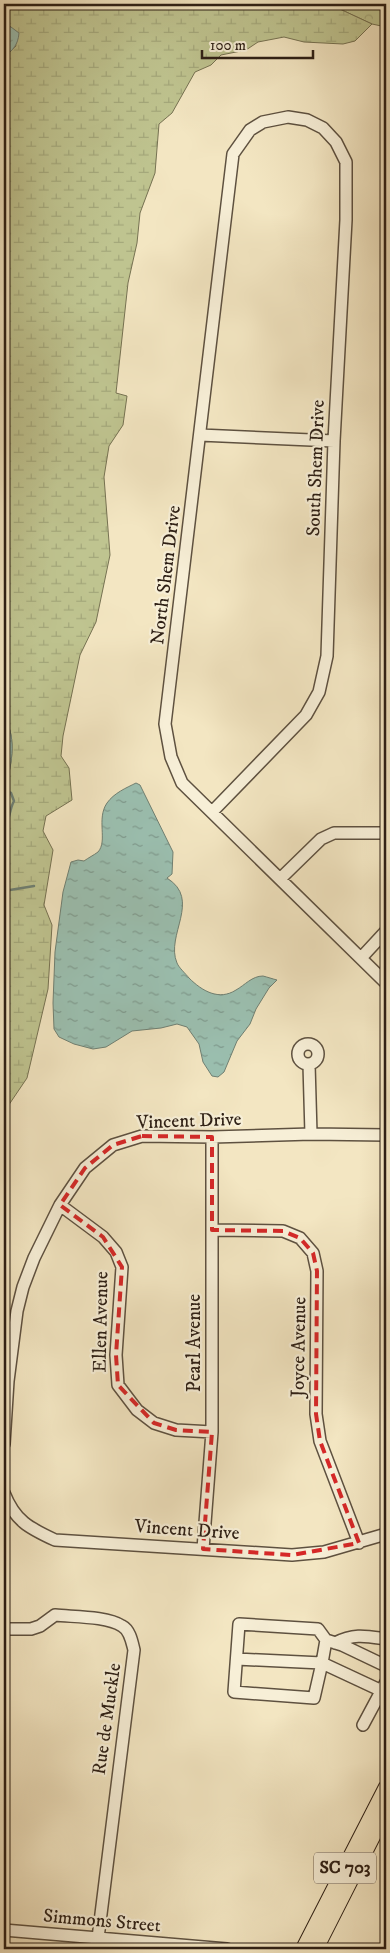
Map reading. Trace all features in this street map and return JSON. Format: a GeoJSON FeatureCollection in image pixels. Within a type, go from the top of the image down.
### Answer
{"type":"FeatureCollection","features":[{"type":"Feature","properties":{"kind":"main road","name":"SC 703"},"geometry":{"type":"LineString","coordinates":[[303,1949],[386,1787]]}},
{"type":"Feature","properties":{"kind":"main road","name":"SC 703"},"geometry":{"type":"LineString","coordinates":[[316,1949],[386,1811]]}},
{"type":"Feature","properties":{"kind":"street","name":"North Shem Drive"},"geometry":{"type":"LineString","coordinates":[[288,117],[262,122],[256,126],[242,139],[233,154],[165,724],[171,758],[182,783],[386,983]]}},
{"type":"Feature","properties":{"kind":"street","name":"South Shem Drive"},"geometry":{"type":"LineString","coordinates":[[212,812],[306,715],[318,692],[327,656],[334,441],[346,220],[346,162],[336,142],[323,128],[307,120],[288,117]]}},
{"type":"Feature","properties":{"kind":"street"},"geometry":{"type":"LineString","coordinates":[[200,435],[334,441]]}},
{"type":"Feature","properties":{"kind":"street"},"geometry":{"type":"LineString","coordinates":[[280,880],[321,839],[334,833],[386,833]]}},
{"type":"Feature","properties":{"kind":"street"},"geometry":{"type":"LineString","coordinates":[[361,958],[386,931]]}},
{"type":"Feature","properties":{"kind":"street"},"geometry":{"type":"LineString","coordinates":[[310,1064],[311,1134]]}},
{"type":"Feature","properties":{"kind":"street","name":"Vincent Drive"},"geometry":{"type":"LineString","coordinates":[[4,1444],[8,1381],[17,1311],[23,1288],[34,1258],[60,1205],[85,1168],[114,1146],[142,1136],[386,1135]]}},
{"type":"Feature","properties":{"kind":"street","name":"Pearl Avenue"},"geometry":{"type":"LineString","coordinates":[[203,1549],[212,1432],[212,1137]]}},
{"type":"Feature","properties":{"kind":"street","name":"Ellen Avenue"},"geometry":{"type":"LineString","coordinates":[[60,1205],[103,1237],[116,1252],[122,1267],[116,1355],[118,1385],[136,1410],[154,1423],[176,1430],[212,1432]]}},
{"type":"Feature","properties":{"kind":"street","name":"Joyce Avenue"},"geometry":{"type":"LineString","coordinates":[[212,1230],[283,1231],[300,1238],[313,1253],[317,1270],[316,1414],[320,1441],[359,1543]]}},
{"type":"Feature","properties":{"kind":"street","name":"Vincent Drive"},"geometry":{"type":"LineString","coordinates":[[4,1493],[10,1509],[30,1529],[55,1540],[292,1555],[324,1552],[386,1534]]}},
{"type":"Feature","properties":{"kind":"street","name":"Rue de Muckle"},"geometry":{"type":"LineString","coordinates":[[8,1629],[31,1629],[40,1626],[55,1615],[108,1621],[123,1626],[131,1638],[134,1650],[104,1942]]}},
{"type":"Feature","properties":{"kind":"street"},"geometry":{"type":"LineString","coordinates":[[330,1641],[322,1663],[314,1698],[234,1692],[239,1624],[318,1630],[330,1641],[386,1666]]}},
{"type":"Feature","properties":{"kind":"street"},"geometry":{"type":"LineString","coordinates":[[330,1641],[359,1635],[386,1639]]}},
{"type":"Feature","properties":{"kind":"street"},"geometry":{"type":"LineString","coordinates":[[236,1659],[322,1663],[384,1686],[363,1725]]}},
{"type":"Feature","properties":{"kind":"street","name":"Simmons Street"},"geometry":{"type":"LineString","coordinates":[[4,1930],[104,1942],[227,1949]]}},
{"type":"Feature","properties":{"kind":"highlighted area"},"geometry":{"type":"Polygon","coordinates":[[[142,1136],[212,1137],[212,1230],[283,1231],[300,1238],[313,1253],[317,1271],[316,1414],[320,1441],[359,1543],[292,1555],[203,1549],[212,1432],[176,1430],[154,1423],[118,1385],[116,1355],[122,1267],[103,1237],[60,1205],[85,1168],[113,1145],[142,1136]]]}},
{"type":"Feature","properties":{"kind":"green space"},"geometry":{"type":"Polygon","coordinates":[[[4,4],[251,4],[275,6],[329,4],[372,24],[355,41],[343,44],[304,42],[284,37],[258,42],[246,50],[221,55],[211,65],[195,72],[172,113],[159,124],[155,173],[140,213],[137,243],[128,283],[116,393],[127,396],[123,425],[109,446],[104,477],[110,555],[96,622],[80,655],[63,736],[61,756],[69,768],[72,800],[46,816],[43,831],[53,850],[44,905],[52,925],[48,989],[27,1078],[4,1112],[4,791],[11,763],[12,744],[11,735],[4,717],[4,57],[16,46],[11,27],[4,25],[4,4]]]}},
{"type":"Feature","properties":{"kind":"green space"},"geometry":{"type":"Polygon","coordinates":[[[329,4],[386,4],[386,27],[372,24],[329,4]]]}},
{"type":"Feature","properties":{"kind":"water"},"geometry":{"type":"Polygon","coordinates":[[[4,25],[11,27],[19,33],[15,47],[4,57],[4,25]]]}},
{"type":"Feature","properties":{"kind":"water"},"geometry":{"type":"Polygon","coordinates":[[[4,717],[11,735],[12,754],[4,791],[4,717]]]}},
{"type":"Feature","properties":{"kind":"water"},"geometry":{"type":"Polygon","coordinates":[[[136,783],[140,785],[173,852],[172,874],[167,878],[177,887],[182,897],[181,918],[175,941],[175,952],[179,967],[199,987],[211,993],[223,995],[259,976],[277,980],[269,988],[256,1009],[250,1024],[237,1041],[224,1072],[218,1077],[212,1076],[203,1062],[199,1044],[187,1027],[177,1024],[132,1031],[106,1047],[93,1049],[74,1044],[59,1037],[54,1029],[55,952],[63,892],[71,862],[84,861],[98,852],[102,842],[102,816],[107,803],[124,789],[136,783]]]}},
{"type":"Feature","properties":{"kind":"waterway"},"geometry":{"type":"LineString","coordinates":[[4,790],[11,793],[14,801],[4,828]]}},
{"type":"Feature","properties":{"kind":"waterway"},"geometry":{"type":"LineString","coordinates":[[4,891],[34,886]]}}]}
